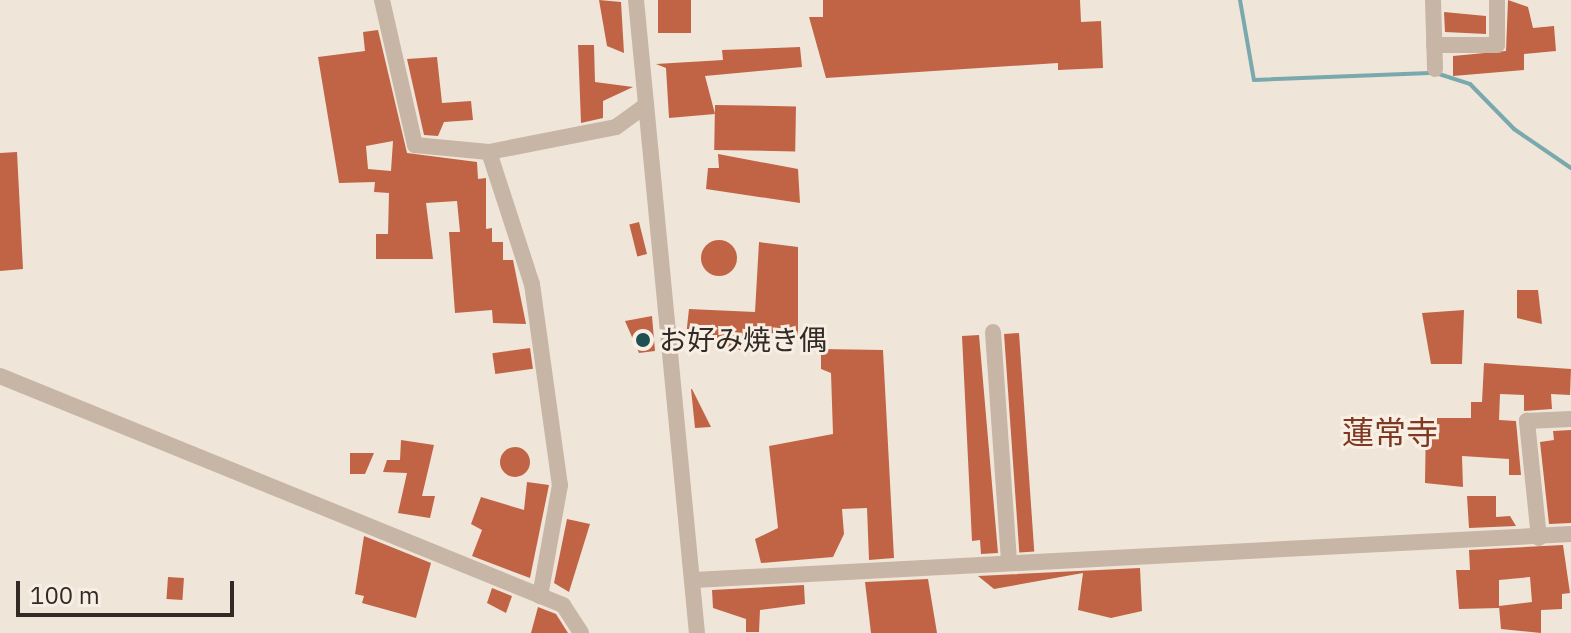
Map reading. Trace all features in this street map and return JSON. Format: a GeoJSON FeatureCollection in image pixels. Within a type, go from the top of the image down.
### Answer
{"type":"FeatureCollection","features":[{"type":"Feature","properties":{"kind":"street"},"geometry":{"type":"LineString","coordinates":[[382,0],[415,145],[489,152],[616,127],[646,105]]}},
{"type":"Feature","properties":{"kind":"street"},"geometry":{"type":"LineString","coordinates":[[636,0],[697,633]]}},
{"type":"Feature","properties":{"kind":"street"},"geometry":{"type":"LineString","coordinates":[[1433,0],[1435,69]]}},
{"type":"Feature","properties":{"kind":"street"},"geometry":{"type":"LineString","coordinates":[[1434,45],[1497,45],[1497,0]]}},
{"type":"Feature","properties":{"kind":"street"},"geometry":{"type":"LineString","coordinates":[[489,152],[532,284],[560,485],[540,596]]}},
{"type":"Feature","properties":{"kind":"street"},"geometry":{"type":"LineString","coordinates":[[993,332],[1009,559]]}},
{"type":"Feature","properties":{"kind":"street"},"geometry":{"type":"LineString","coordinates":[[0,376],[563,605],[581,633]]}},
{"type":"Feature","properties":{"kind":"street"},"geometry":{"type":"LineString","coordinates":[[1539,538],[1527,421],[1571,419]]}},
{"type":"Feature","properties":{"kind":"street"},"geometry":{"type":"LineString","coordinates":[[694,580],[1009,559],[1539,538],[1571,534]]}},
{"type":"Feature","properties":{"kind":"building"},"geometry":{"type":"Polygon","coordinates":[[[599,0],[621,2],[624,53],[607,46],[599,0]]]}},
{"type":"Feature","properties":{"kind":"building"},"geometry":{"type":"Polygon","coordinates":[[[658,0],[691,0],[691,33],[658,33],[658,0]]]}},
{"type":"Feature","properties":{"kind":"building"},"geometry":{"type":"Polygon","coordinates":[[[823,0],[1080,0],[1081,22],[1101,21],[1103,68],[1058,70],[1058,63],[826,78],[809,17],[823,17],[823,0]]]}},
{"type":"Feature","properties":{"kind":"building"},"geometry":{"type":"Polygon","coordinates":[[[1508,0],[1528,7],[1533,28],[1554,26],[1556,51],[1524,54],[1524,70],[1453,76],[1453,56],[1506,51],[1508,0]]]}},
{"type":"Feature","properties":{"kind":"building"},"geometry":{"type":"Polygon","coordinates":[[[1444,12],[1486,16],[1486,34],[1445,32],[1444,12]]]}},
{"type":"Feature","properties":{"kind":"building"},"geometry":{"type":"Polygon","coordinates":[[[378,30],[407,153],[477,162],[478,179],[486,178],[486,229],[492,228],[492,242],[503,242],[503,260],[513,260],[526,324],[493,323],[492,310],[455,313],[449,232],[460,232],[457,201],[426,203],[433,259],[376,259],[376,234],[388,234],[389,193],[374,192],[375,182],[339,183],[318,57],[365,51],[363,32],[378,30]],[[393,141],[366,146],[368,169],[391,171],[393,141]]]}},
{"type":"Feature","properties":{"kind":"building"},"geometry":{"type":"Polygon","coordinates":[[[578,45],[594,45],[595,82],[633,87],[603,101],[603,118],[581,123],[578,45]]]}},
{"type":"Feature","properties":{"kind":"building"},"geometry":{"type":"Polygon","coordinates":[[[800,47],[802,67],[705,76],[715,114],[669,118],[666,68],[656,64],[723,60],[722,50],[800,47]]]}},
{"type":"Feature","properties":{"kind":"building"},"geometry":{"type":"Polygon","coordinates":[[[437,57],[442,103],[471,101],[473,120],[444,122],[438,136],[424,135],[407,59],[437,57]]]}},
{"type":"Feature","properties":{"kind":"building"},"geometry":{"type":"Polygon","coordinates":[[[715,105],[796,106],[795,151],[714,150],[715,105]]]}},
{"type":"Feature","properties":{"kind":"building"},"geometry":{"type":"Polygon","coordinates":[[[17,152],[23,269],[0,271],[0,153],[17,152]]]}},
{"type":"Feature","properties":{"kind":"building"},"geometry":{"type":"Polygon","coordinates":[[[718,154],[798,169],[800,203],[706,189],[708,168],[719,168],[718,154]]]}},
{"type":"Feature","properties":{"kind":"building"},"geometry":{"type":"Polygon","coordinates":[[[639,222],[647,254],[637,256],[629,224],[639,222]]]}},
{"type":"Feature","properties":{"kind":"building"},"geometry":{"type":"Polygon","coordinates":[[[719,240],[732,245],[737,258],[732,271],[719,276],[706,271],[701,258],[706,245],[719,240]]]}},
{"type":"Feature","properties":{"kind":"building"},"geometry":{"type":"Polygon","coordinates":[[[759,242],[798,247],[798,338],[757,336],[756,354],[686,336],[689,309],[755,312],[759,242]]]}},
{"type":"Feature","properties":{"kind":"building"},"geometry":{"type":"Polygon","coordinates":[[[1517,290],[1538,290],[1542,324],[1517,318],[1517,290]]]}},
{"type":"Feature","properties":{"kind":"building"},"geometry":{"type":"Polygon","coordinates":[[[1464,310],[1462,364],[1431,364],[1422,313],[1464,310]]]}},
{"type":"Feature","properties":{"kind":"building","name":"お好み焼き偶"},"geometry":{"type":"Polygon","coordinates":[[[652,316],[655,351],[639,353],[625,321],[652,316]]]}},
{"type":"Feature","properties":{"kind":"building"},"geometry":{"type":"Polygon","coordinates":[[[1019,333],[1034,551],[1019,553],[1004,334],[1019,333]]]}},
{"type":"Feature","properties":{"kind":"building"},"geometry":{"type":"Polygon","coordinates":[[[979,335],[998,553],[981,554],[980,540],[972,541],[962,336],[979,335]]]}},
{"type":"Feature","properties":{"kind":"building"},"geometry":{"type":"Polygon","coordinates":[[[530,348],[533,369],[495,374],[492,353],[530,348]]]}},
{"type":"Feature","properties":{"kind":"building"},"geometry":{"type":"Polygon","coordinates":[[[821,349],[883,350],[894,558],[869,560],[867,508],[842,509],[844,534],[833,557],[761,563],[755,539],[778,528],[769,446],[833,434],[831,373],[821,369],[821,349]]]}},
{"type":"Feature","properties":{"kind":"building"},"geometry":{"type":"Polygon","coordinates":[[[1484,363],[1571,369],[1570,395],[1551,394],[1552,409],[1524,411],[1524,395],[1500,394],[1499,420],[1516,421],[1521,475],[1509,475],[1509,459],[1462,456],[1463,487],[1425,483],[1426,418],[1471,418],[1471,402],[1482,402],[1484,363]]]}},
{"type":"Feature","properties":{"kind":"building"},"geometry":{"type":"Polygon","coordinates":[[[692,389],[711,427],[695,428],[692,389]]]}},
{"type":"Feature","properties":{"kind":"building"},"geometry":{"type":"Polygon","coordinates":[[[1571,430],[1571,523],[1549,524],[1540,442],[1554,440],[1553,431],[1571,430]]]}},
{"type":"Feature","properties":{"kind":"building"},"geometry":{"type":"Polygon","coordinates":[[[401,440],[434,445],[422,496],[435,496],[430,518],[398,513],[407,473],[383,472],[387,460],[400,460],[401,440]]]}},
{"type":"Feature","properties":{"kind":"building"},"geometry":{"type":"Polygon","coordinates":[[[515,447],[521,448],[529,456],[529,468],[521,476],[515,477],[509,476],[501,468],[500,462],[501,456],[509,448],[515,447]]]}},
{"type":"Feature","properties":{"kind":"building"},"geometry":{"type":"Polygon","coordinates":[[[350,453],[374,453],[365,474],[350,474],[350,453]]]}},
{"type":"Feature","properties":{"kind":"building"},"geometry":{"type":"Polygon","coordinates":[[[527,482],[549,485],[530,578],[472,556],[482,530],[471,524],[481,497],[524,510],[527,482]]]}},
{"type":"Feature","properties":{"kind":"building"},"geometry":{"type":"Polygon","coordinates":[[[1467,496],[1496,496],[1496,517],[1510,516],[1516,526],[1469,528],[1467,496]]]}},
{"type":"Feature","properties":{"kind":"building"},"geometry":{"type":"Polygon","coordinates":[[[567,519],[590,524],[569,592],[554,583],[567,519]]]}},
{"type":"Feature","properties":{"kind":"building"},"geometry":{"type":"Polygon","coordinates":[[[364,536],[431,563],[416,618],[362,603],[364,596],[355,594],[364,536]]]}},
{"type":"Feature","properties":{"kind":"building"},"geometry":{"type":"Polygon","coordinates":[[[1563,545],[1570,593],[1562,594],[1562,609],[1541,610],[1541,633],[1501,629],[1499,606],[1459,609],[1456,570],[1470,570],[1469,550],[1563,545]],[[1530,577],[1499,580],[1499,606],[1532,602],[1530,577]]]}},
{"type":"Feature","properties":{"kind":"building"},"geometry":{"type":"Polygon","coordinates":[[[1140,568],[1142,611],[1111,618],[1078,610],[1083,573],[994,589],[978,576],[1140,568]]]}},
{"type":"Feature","properties":{"kind":"building"},"geometry":{"type":"Polygon","coordinates":[[[168,577],[184,578],[182,600],[166,599],[168,577]]]}},
{"type":"Feature","properties":{"kind":"building"},"geometry":{"type":"Polygon","coordinates":[[[928,579],[937,633],[871,633],[865,582],[928,579]]]}},
{"type":"Feature","properties":{"kind":"building"},"geometry":{"type":"Polygon","coordinates":[[[804,585],[805,604],[760,610],[759,632],[746,632],[746,619],[713,608],[712,590],[804,585]]]}},
{"type":"Feature","properties":{"kind":"building"},"geometry":{"type":"Polygon","coordinates":[[[492,588],[512,596],[506,613],[487,603],[492,588]]]}},
{"type":"Feature","properties":{"kind":"building"},"geometry":{"type":"Polygon","coordinates":[[[538,607],[556,614],[568,633],[531,633],[538,607]]]}},
{"type":"Feature","properties":{"kind":"waterway"},"geometry":{"type":"LineString","coordinates":[[1240,0],[1254,80],[1430,73]]}},
{"type":"Feature","properties":{"kind":"waterway"},"geometry":{"type":"LineString","coordinates":[[1439,74],[1470,84],[1514,129],[1571,168]]}},
{"type":"Feature","properties":{"kind":"place","name":"お好み焼き偶"},"geometry":{"type":"Point","coordinates":[643,340]}},
{"type":"Feature","properties":{"kind":"district","name":"蓮常寺"},"geometry":{"type":"Point","coordinates":[1390,432]}}]}
